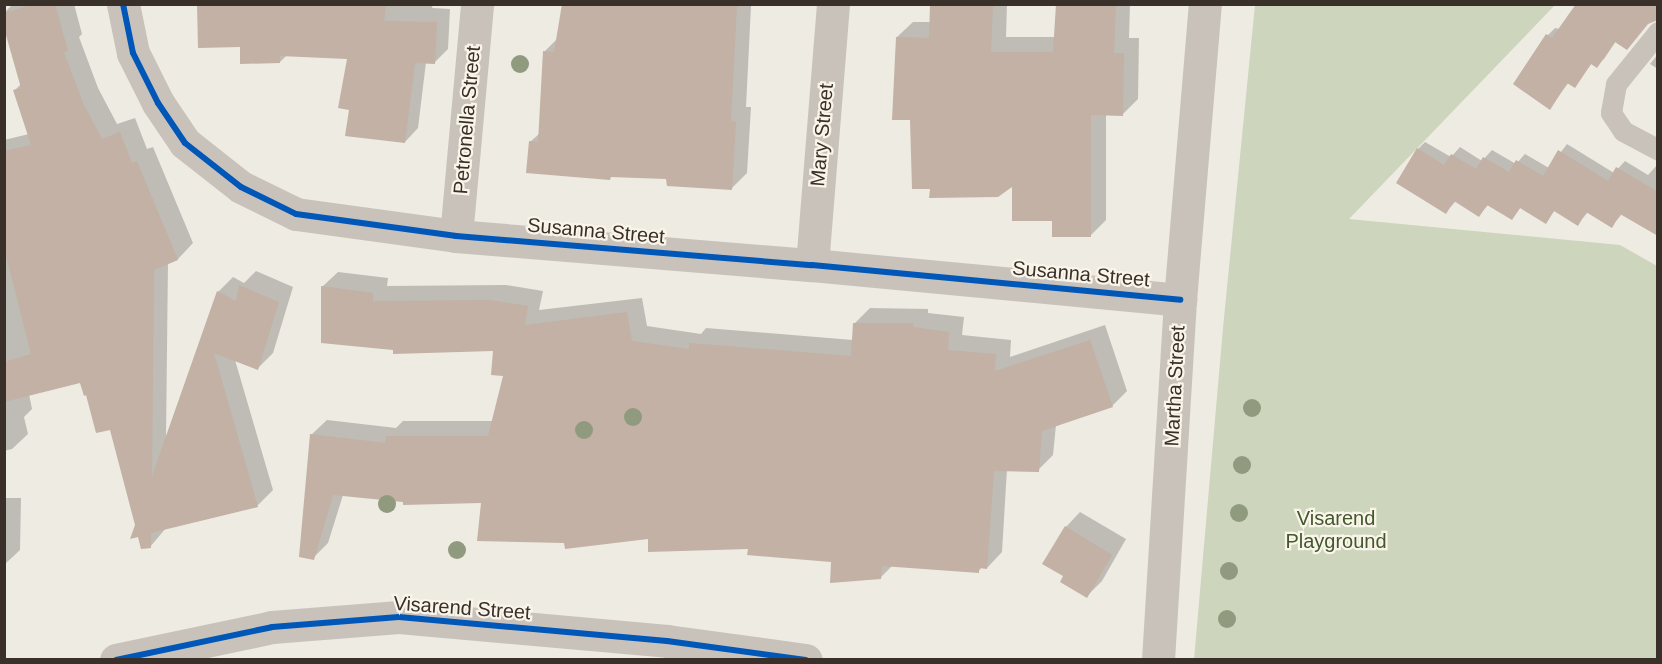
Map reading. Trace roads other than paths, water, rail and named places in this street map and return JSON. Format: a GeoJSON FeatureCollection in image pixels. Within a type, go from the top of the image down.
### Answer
{"type":"FeatureCollection","features":[{"type":"Feature","properties":{"kind":"street","name":"Susanna Street"},"geometry":{"type":"LineString","coordinates":[[123,4],[133,53],[158,103],[185,143],[241,187],[297,214],[456,236],[812,265],[1180,300]]}},
{"type":"Feature","properties":{"kind":"street","name":"Petronella Street"},"geometry":{"type":"LineString","coordinates":[[456,236],[477,4]]}},
{"type":"Feature","properties":{"kind":"street","name":"Mary Street"},"geometry":{"type":"LineString","coordinates":[[812,265],[832,4]]}},
{"type":"Feature","properties":{"kind":"street","name":"Martha Street"},"geometry":{"type":"LineString","coordinates":[[1158,660],[1180,300],[1205,4]]}},
{"type":"Feature","properties":{"kind":"street","name":"Visarend Street"},"geometry":{"type":"LineString","coordinates":[[116,660],[272,627],[399,617],[667,642],[806,660]]}},
{"type":"Feature","properties":{"kind":"lane"},"geometry":{"type":"LineString","coordinates":[[1658,32],[1616,84],[1611,113],[1623,131],[1658,150]]}},
{"type":"Feature","properties":{"kind":"park label","name":"Visarend Playground"},"geometry":{"type":"Point","coordinates":[1336,530]}}]}
